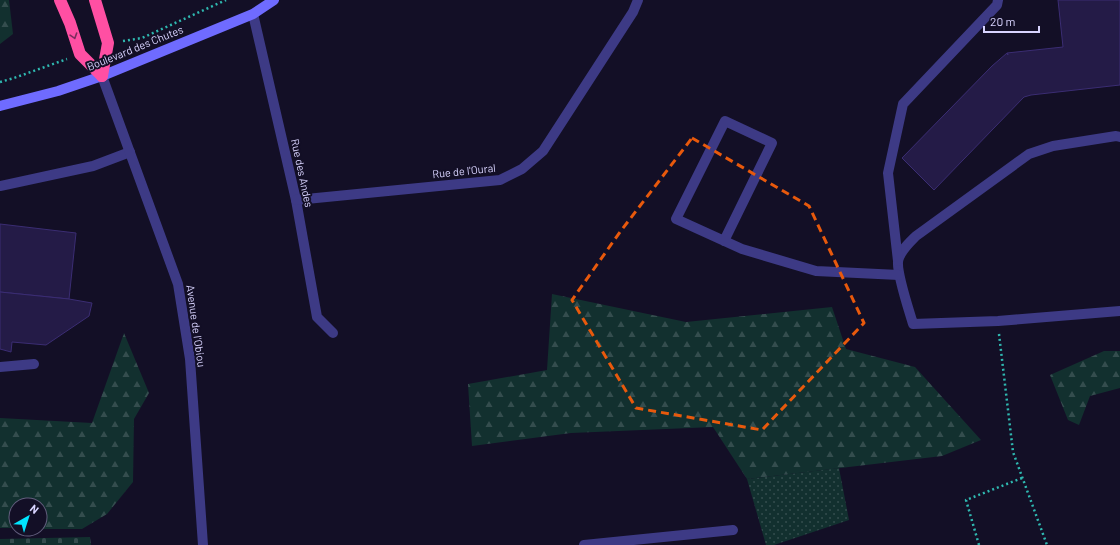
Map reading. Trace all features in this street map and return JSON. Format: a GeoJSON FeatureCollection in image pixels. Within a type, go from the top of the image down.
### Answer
{"type":"FeatureCollection","features":[{"type":"Feature","properties":{"kind":"highway"},"geometry":{"type":"LineString","coordinates":[[60,0],[70,23],[80,54],[102,76]]}},
{"type":"Feature","properties":{"kind":"highway"},"geometry":{"type":"LineString","coordinates":[[95,0],[108,43],[102,76]]}},
{"type":"Feature","properties":{"kind":"street","name":"Boulevard des Chutes"},"geometry":{"type":"LineString","coordinates":[[0,106],[102,76],[253,14],[274,0]]}},
{"type":"Feature","properties":{"kind":"street","name":"Rue de l'Oural"},"geometry":{"type":"LineString","coordinates":[[296,200],[500,180],[522,169],[542,151],[633,12],[638,0]]}},
{"type":"Feature","properties":{"kind":"street"},"geometry":{"type":"LineString","coordinates":[[998,0],[997,5],[903,104],[888,173],[900,275],[913,324],[998,321],[1120,311]]}},
{"type":"Feature","properties":{"kind":"street","name":"Rue des Andes"},"geometry":{"type":"LineString","coordinates":[[253,14],[296,200],[317,317],[333,333]]}},
{"type":"Feature","properties":{"kind":"street","name":"Avenue de l'Obiou"},"geometry":{"type":"LineString","coordinates":[[102,76],[178,284],[190,359],[203,545]]}},
{"type":"Feature","properties":{"kind":"street"},"geometry":{"type":"LineString","coordinates":[[724,241],[772,143],[725,121],[676,219],[724,241],[742,249],[816,271],[900,275]]}},
{"type":"Feature","properties":{"kind":"street"},"geometry":{"type":"LineString","coordinates":[[898,261],[905,247],[916,236],[1029,154],[1053,146],[1116,136],[1120,137]]}},
{"type":"Feature","properties":{"kind":"street"},"geometry":{"type":"LineString","coordinates":[[0,186],[93,166],[130,152]]}},
{"type":"Feature","properties":{"kind":"street"},"geometry":{"type":"LineString","coordinates":[[0,367],[34,364]]}},
{"type":"Feature","properties":{"kind":"street"},"geometry":{"type":"LineString","coordinates":[[584,545],[677,541],[733,530]]}},
{"type":"Feature","properties":{"kind":"path"},"geometry":{"type":"LineString","coordinates":[[998,321],[1013,452],[1046,545]]}},
{"type":"Feature","properties":{"kind":"path"},"geometry":{"type":"LineString","coordinates":[[979,545],[966,500],[1022,478]]}},
{"type":"Feature","properties":{"kind":"highlighted area"},"geometry":{"type":"Polygon","coordinates":[[[692,138],[809,206],[864,323],[762,430],[636,408],[572,300],[620,232],[692,138]]]}},
{"type":"Feature","properties":{"kind":"green space"},"geometry":{"type":"Polygon","coordinates":[[[0,0],[9,0],[13,34],[0,44],[0,0]]]}},
{"type":"Feature","properties":{"kind":"green space"},"geometry":{"type":"Polygon","coordinates":[[[552,294],[686,322],[832,307],[846,349],[915,367],[981,440],[942,456],[747,479],[713,427],[571,433],[472,446],[468,384],[547,370],[552,294]]]}},
{"type":"Feature","properties":{"kind":"green space"},"geometry":{"type":"Polygon","coordinates":[[[124,333],[149,393],[134,419],[133,482],[107,514],[82,529],[48,529],[48,497],[8,497],[8,528],[0,528],[0,418],[92,423],[124,333]]]}},
{"type":"Feature","properties":{"kind":"green space"},"geometry":{"type":"Polygon","coordinates":[[[1104,351],[1120,351],[1120,388],[1090,396],[1079,425],[1068,420],[1050,375],[1104,351]]]}},
{"type":"Feature","properties":{"kind":"green space"},"geometry":{"type":"Polygon","coordinates":[[[839,468],[849,520],[774,545],[766,545],[747,479],[839,468]]]}},
{"type":"Feature","properties":{"kind":"green space"},"geometry":{"type":"Polygon","coordinates":[[[90,537],[91,545],[0,545],[0,539],[90,537]]]}},
{"type":"Feature","properties":{"kind":"building"},"geometry":{"type":"Polygon","coordinates":[[[1058,0],[1120,0],[1120,85],[1024,97],[934,190],[902,158],[992,66],[1007,53],[1063,47],[1058,0]]]}},
{"type":"Feature","properties":{"kind":"building"},"geometry":{"type":"Polygon","coordinates":[[[0,224],[76,233],[69,299],[0,292],[0,224]]]}},
{"type":"Feature","properties":{"kind":"building"},"geometry":{"type":"Polygon","coordinates":[[[0,292],[69,299],[92,303],[89,316],[46,345],[12,342],[11,352],[0,349],[0,292]]]}}]}
